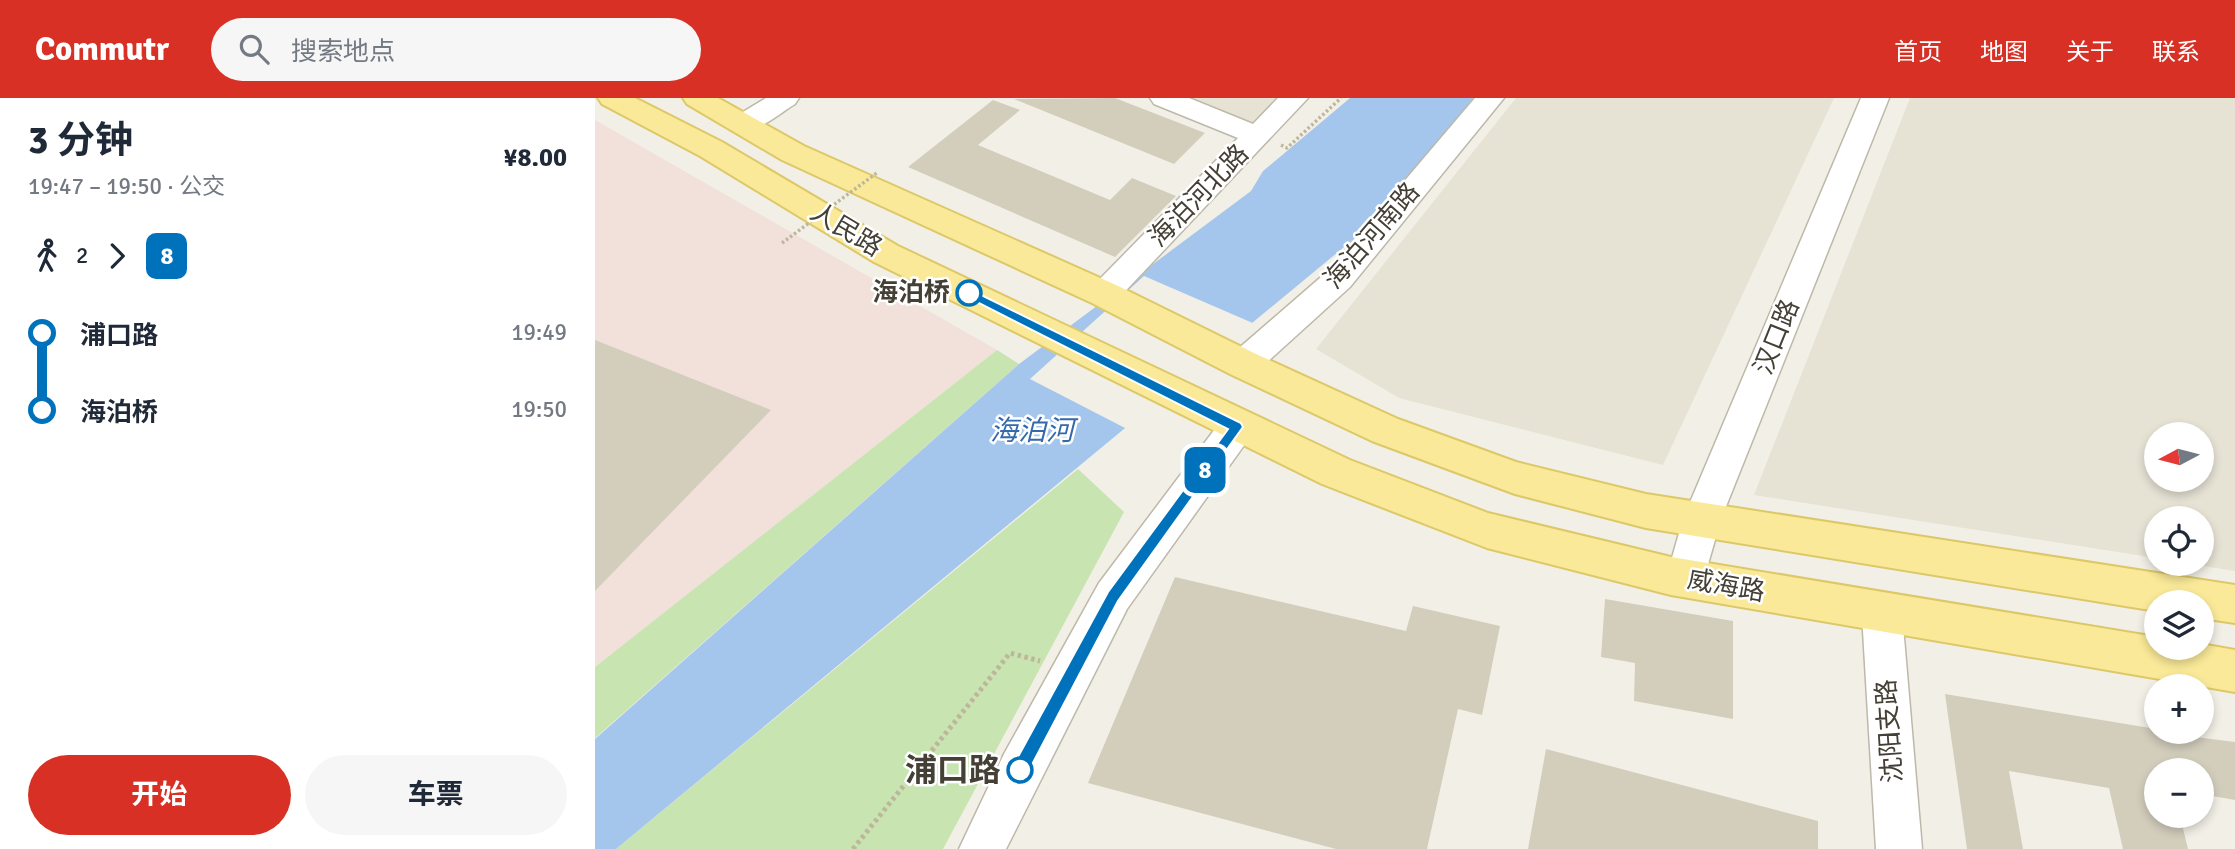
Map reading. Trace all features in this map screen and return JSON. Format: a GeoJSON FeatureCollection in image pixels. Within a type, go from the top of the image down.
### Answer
{"type":"FeatureCollection","features":[{"type":"Feature","properties":{"kind":"main road","name":"人民路"},"geometry":{"type":"LineString","coordinates":[[612,98],[711,149],[886,254],[1053,333],[1237,427]]}},
{"type":"Feature","properties":{"kind":"main road","name":"人民路"},"geometry":{"type":"LineString","coordinates":[[697,98],[793,153],[1104,294],[1243,365]]}},
{"type":"Feature","properties":{"kind":"main road"},"geometry":{"type":"LineString","coordinates":[[1243,365],[1385,430],[1515,478],[1646,510],[2235,604]]}},
{"type":"Feature","properties":{"kind":"main road","name":"威海路"},"geometry":{"type":"LineString","coordinates":[[1237,427],[1336,472],[1486,530],[1686,579],[1882,614],[2235,671]]}},
{"type":"Feature","properties":{"kind":"street"},"geometry":{"type":"LineString","coordinates":[[743,124],[785,98]]}},
{"type":"Feature","properties":{"kind":"street"},"geometry":{"type":"LineString","coordinates":[[1164,98],[1258,136]]}},
{"type":"Feature","properties":{"kind":"street","name":"海泊河北路"},"geometry":{"type":"LineString","coordinates":[[1104,294],[1294,98]]}},
{"type":"Feature","properties":{"kind":"street","name":"海泊河南路"},"geometry":{"type":"LineString","coordinates":[[1243,365],[1339,279],[1490,98]]}},
{"type":"Feature","properties":{"kind":"street","name":"汉口路"},"geometry":{"type":"LineString","coordinates":[[1686,579],[1702,519],[1875,98]]}},
{"type":"Feature","properties":{"kind":"street"},"geometry":{"type":"LineString","coordinates":[[982,849],[1020,770],[1113,596],[1237,427]]}},
{"type":"Feature","properties":{"kind":"street","name":"沈阳支路"},"geometry":{"type":"LineString","coordinates":[[1882,614],[1899,849]]}},
{"type":"Feature","properties":{"kind":"path"},"geometry":{"type":"LineString","coordinates":[[782,243],[878,172]]}},
{"type":"Feature","properties":{"kind":"path"},"geometry":{"type":"LineString","coordinates":[[853,849],[1010,653],[1075,671]]}},
{"type":"Feature","properties":{"kind":"shaded area"},"geometry":{"type":"Polygon","coordinates":[[[1158,98],[1286,98],[1252,133],[1158,98]]]}},
{"type":"Feature","properties":{"kind":"shaded area"},"geometry":{"type":"Polygon","coordinates":[[[1516,98],[1834,98],[1663,465],[1399,398],[1316,349],[1516,98]]]}},
{"type":"Feature","properties":{"kind":"shaded area"},"geometry":{"type":"Polygon","coordinates":[[[1910,98],[2235,98],[2235,571],[2214,568],[2214,506],[2144,506],[2144,556],[1754,495],[1910,98]]]}},
{"type":"Feature","properties":{"kind":"shaded area"},"geometry":{"type":"Polygon","coordinates":[[[595,120],[997,350],[595,667],[595,120]]]}},
{"type":"Feature","properties":{"kind":"green space"},"geometry":{"type":"Polygon","coordinates":[[[997,350],[1019,364],[595,738],[595,667],[997,350]]]}},
{"type":"Feature","properties":{"kind":"green space"},"geometry":{"type":"Polygon","coordinates":[[[1078,469],[1124,512],[943,849],[616,849],[1078,469]]]}},
{"type":"Feature","properties":{"kind":"water","name":"海泊河"},"geometry":{"type":"Polygon","coordinates":[[[1350,98],[1473,98],[1384,214],[616,849],[595,849],[595,739],[1019,364],[1251,191],[1263,171],[1350,98]]]}},
{"type":"Feature","properties":{"kind":"pier"},"geometry":{"type":"Polygon","coordinates":[[[1144,276],[1255,324],[1127,429],[1030,379],[1144,276]]]}},
{"type":"Feature","properties":{"kind":"building"},"geometry":{"type":"Polygon","coordinates":[[[1115,98],[1205,133],[1174,164],[1014,99],[1115,98]]]}},
{"type":"Feature","properties":{"kind":"building"},"geometry":{"type":"Polygon","coordinates":[[[993,100],[1020,110],[978,145],[1110,200],[1132,178],[1176,196],[1115,257],[908,167],[993,100]]]}},
{"type":"Feature","properties":{"kind":"building"},"geometry":{"type":"Polygon","coordinates":[[[595,340],[771,410],[595,591],[595,340]]]}},
{"type":"Feature","properties":{"kind":"building"},"geometry":{"type":"Polygon","coordinates":[[[1175,577],[1406,631],[1413,606],[1500,626],[1482,715],[1458,709],[1427,849],[1336,849],[1088,783],[1175,577]]]}},
{"type":"Feature","properties":{"kind":"building"},"geometry":{"type":"Polygon","coordinates":[[[1605,599],[1733,621],[1733,719],[1634,701],[1635,663],[1601,657],[1605,599]]]}},
{"type":"Feature","properties":{"kind":"building"},"geometry":{"type":"Polygon","coordinates":[[[1945,694],[2144,727],[2144,744],[2214,744],[2214,739],[2235,742],[2235,800],[2214,796],[2214,758],[2144,758],[2144,828],[2183,828],[2188,849],[2123,849],[2109,788],[2009,771],[2023,849],[1967,849],[1945,694]]]}},
{"type":"Feature","properties":{"kind":"building"},"geometry":{"type":"Polygon","coordinates":[[[1546,749],[1818,821],[1818,849],[1528,849],[1546,749]]]}},
{"type":"Feature","properties":{"kind":"bus line","name":"8"},"geometry":{"type":"LineString","coordinates":[[969,293],[1237,427],[1113,596],[1020,770]]}},
{"type":"Feature","properties":{"kind":"place","name":"海泊桥"},"geometry":{"type":"Point","coordinates":[969,293]}},
{"type":"Feature","properties":{"kind":"place","name":"浦口路"},"geometry":{"type":"Point","coordinates":[1020,770]}}]}
